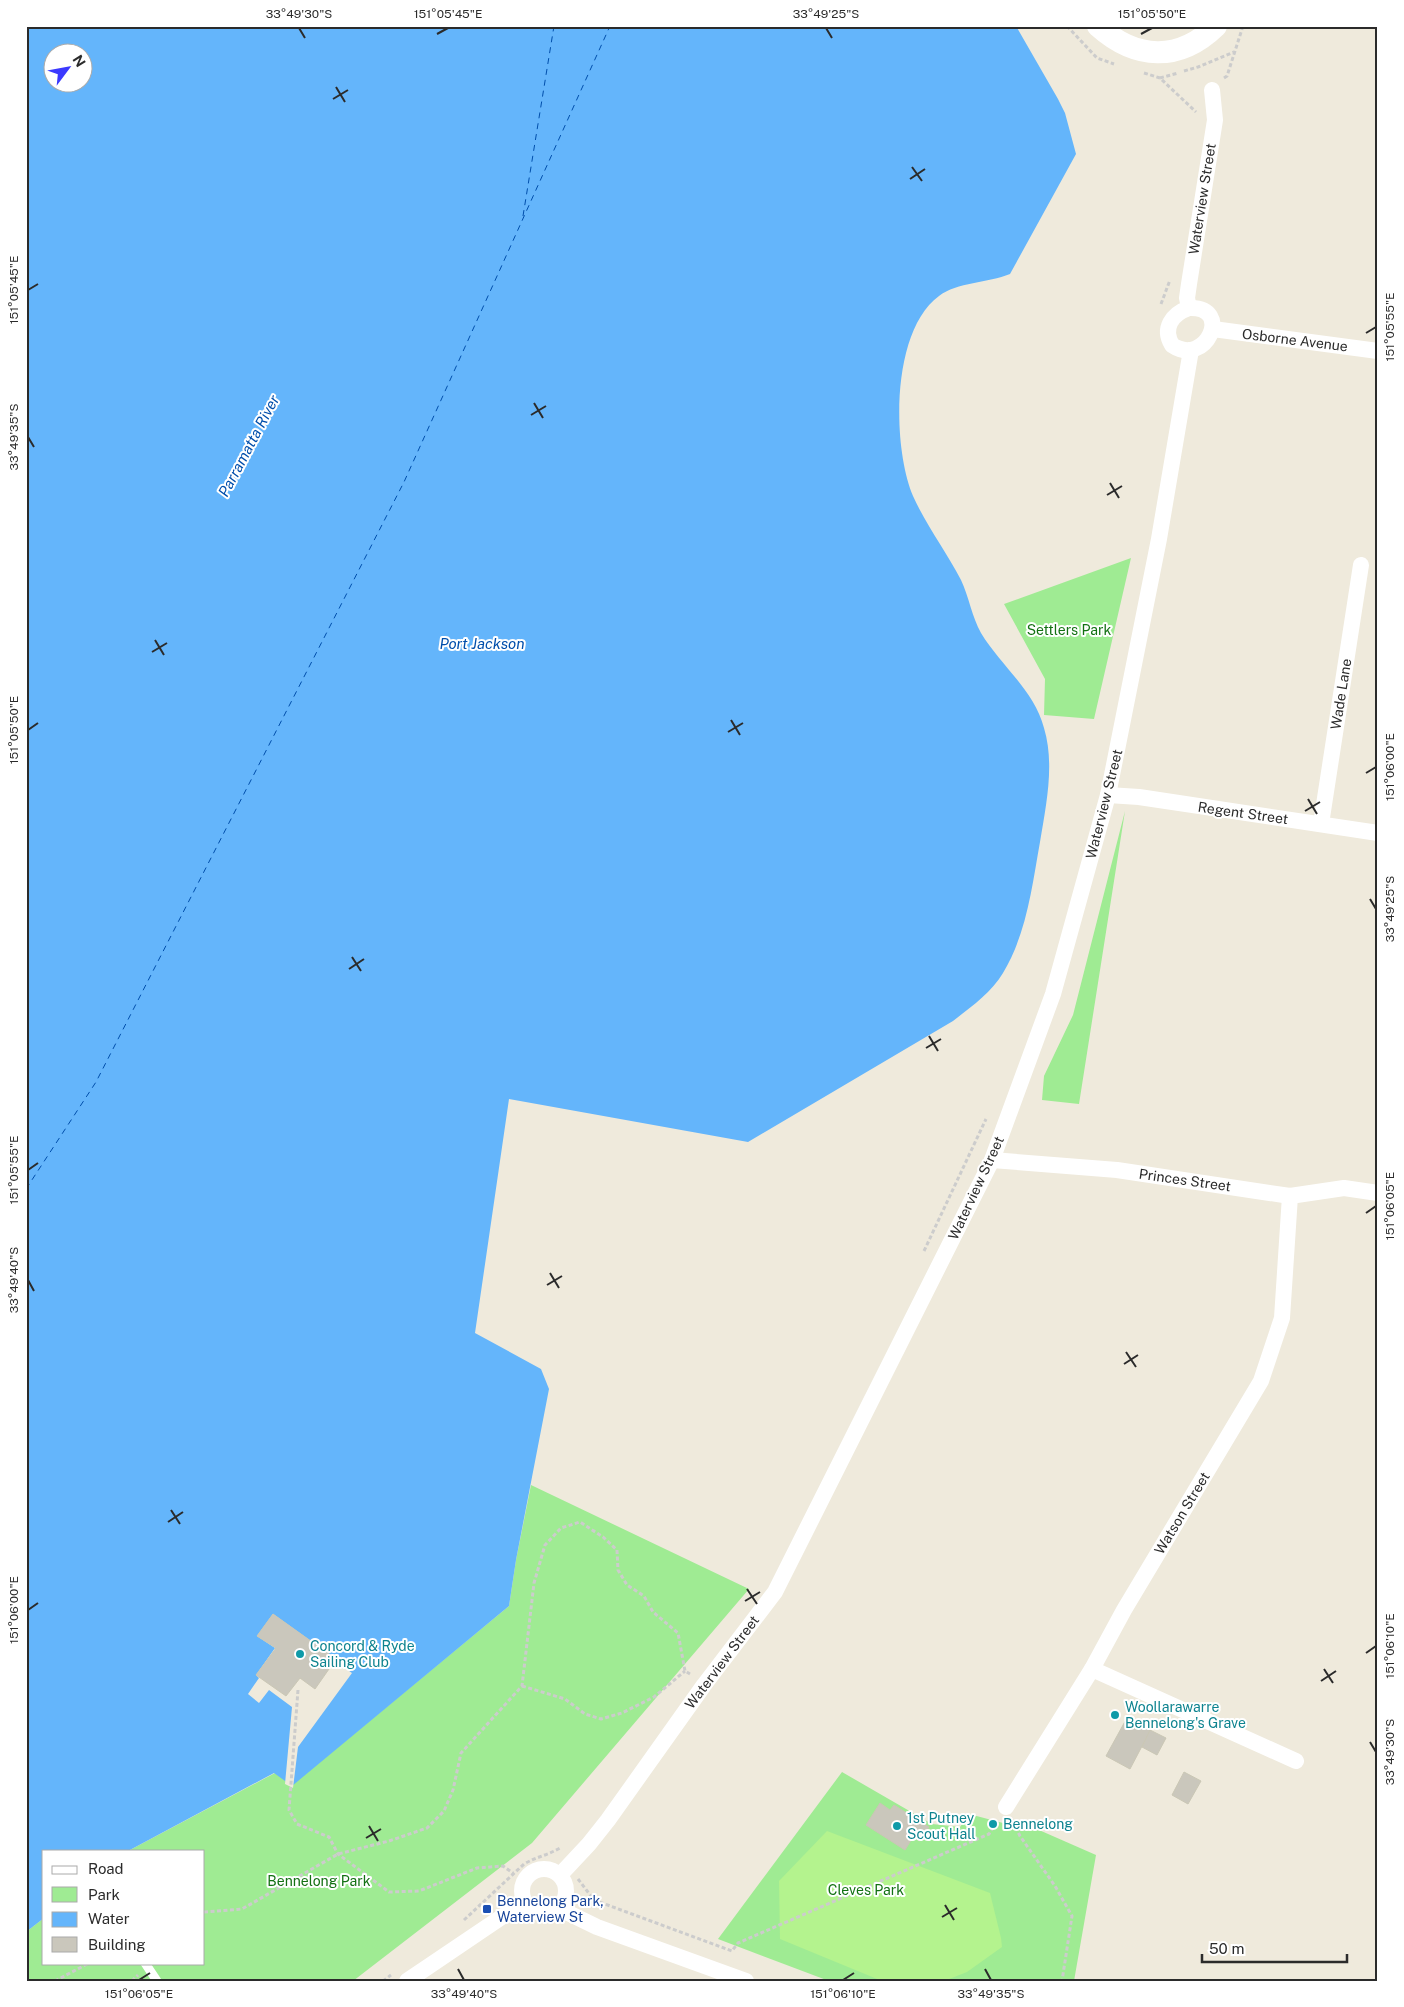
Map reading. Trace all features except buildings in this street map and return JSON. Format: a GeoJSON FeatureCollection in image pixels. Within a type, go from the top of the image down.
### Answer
{"type":"FeatureCollection","features":[{"type":"Feature","properties":{"kind":"main road"},"geometry":{"type":"LineString","coordinates":[[1098,26],[1108,36],[1124,45],[1155,53],[1184,49],[1197,42],[1216,26]]}},
{"type":"Feature","properties":{"kind":"street","name":"Waterview Street"},"geometry":{"type":"LineString","coordinates":[[1189,308],[1187,298],[1214,120],[1212,90]]}},
{"type":"Feature","properties":{"kind":"street"},"geometry":{"type":"LineString","coordinates":[[1189,308],[1202,309],[1207,313],[1213,323],[1213,329],[1208,340],[1203,345],[1191,350],[1184,350],[1172,345],[1168,334],[1171,320],[1189,308]]}},
{"type":"Feature","properties":{"kind":"street","name":"Osborne Avenue"},"geometry":{"type":"LineString","coordinates":[[1213,329],[1378,351]]}},
{"type":"Feature","properties":{"kind":"street","name":"Waterview Street"},"geometry":{"type":"LineString","coordinates":[[563,1871],[603,1827],[704,1685],[775,1592],[992,1160],[1053,994],[1108,795],[1159,539],[1191,350]]}},
{"type":"Feature","properties":{"kind":"street","name":"Wade Lane"},"geometry":{"type":"LineString","coordinates":[[1321,824],[1361,565]]}},
{"type":"Feature","properties":{"kind":"street","name":"Regent Street"},"geometry":{"type":"LineString","coordinates":[[1108,795],[1139,797],[1378,833]]}},
{"type":"Feature","properties":{"kind":"street","name":"Princes Street"},"geometry":{"type":"LineString","coordinates":[[992,1160],[1117,1170],[1290,1196],[1344,1188],[1378,1193]]}},
{"type":"Feature","properties":{"kind":"street","name":"Watson Street"},"geometry":{"type":"LineString","coordinates":[[1006,1807],[1092,1669],[1124,1610],[1261,1381],[1282,1318],[1290,1196]]}},
{"type":"Feature","properties":{"kind":"street"},"geometry":{"type":"LineString","coordinates":[[1092,1669],[1296,1762]]}},
{"type":"Feature","properties":{"kind":"street"},"geometry":{"type":"LineString","coordinates":[[547,1869],[563,1871],[566,1896],[553,1912],[540,1913],[533,1911],[524,1902],[522,1895],[524,1881],[533,1871],[547,1869]]}},
{"type":"Feature","properties":{"kind":"street"},"geometry":{"type":"LineString","coordinates":[[401,1976],[524,1902]]}},
{"type":"Feature","properties":{"kind":"street"},"geometry":{"type":"LineString","coordinates":[[558,1908],[597,1927],[746,1981]]}},
{"type":"Feature","properties":{"kind":"lane"},"geometry":{"type":"LineString","coordinates":[[146,1964],[157,1981]]}},
{"type":"Feature","properties":{"kind":"path"},"geometry":{"type":"LineString","coordinates":[[1067,26],[1097,58],[1115,64]]}},
{"type":"Feature","properties":{"kind":"path"},"geometry":{"type":"LineString","coordinates":[[1141,72],[1160,78],[1199,116],[1212,90],[1227,76],[1243,26]]}},
{"type":"Feature","properties":{"kind":"path"},"geometry":{"type":"LineString","coordinates":[[920,1260],[989,1114]]}},
{"type":"Feature","properties":{"kind":"path"},"geometry":{"type":"LineString","coordinates":[[206,1912],[242,1909],[338,1854],[389,1841],[427,1828],[444,1812],[450,1797],[461,1753],[522,1686],[534,1583],[545,1545],[561,1528],[580,1522],[603,1537],[617,1550],[618,1570],[627,1585],[644,1596],[653,1612],[678,1633],[685,1671],[692,1676],[698,1668]]}},
{"type":"Feature","properties":{"kind":"path"},"geometry":{"type":"LineString","coordinates":[[522,1686],[565,1699],[585,1714],[601,1719],[622,1713],[654,1697],[685,1671]]}},
{"type":"Feature","properties":{"kind":"path"},"geometry":{"type":"LineString","coordinates":[[298,1690],[289,1810],[297,1824],[329,1837],[338,1854],[389,1892],[419,1891],[477,1868],[503,1866],[513,1873]]}},
{"type":"Feature","properties":{"kind":"path"},"geometry":{"type":"LineString","coordinates":[[549,1854],[563,1871],[573,1871],[581,1885],[594,1900],[732,1951],[738,1943],[989,1834],[1006,1807]]}},
{"type":"Feature","properties":{"kind":"path"},"geometry":{"type":"LineString","coordinates":[[1006,1807],[1020,1836],[1055,1886],[1072,1916],[1062,1981]]}},
{"type":"Feature","properties":{"kind":"path"},"geometry":{"type":"LineString","coordinates":[[460,1924],[513,1873],[536,1858],[549,1854],[566,1842]]}},
{"type":"Feature","properties":{"kind":"path"},"geometry":{"type":"LineString","coordinates":[[55,1981],[87,1964]]}},
{"type":"Feature","properties":{"kind":"path"},"geometry":{"type":"LineString","coordinates":[[383,1981],[401,1976]]}},
{"type":"Feature","properties":{"kind":"green space","name":"Settlers Park"},"geometry":{"type":"Polygon","coordinates":[[[1131,558],[1094,719],[1044,715],[1045,679],[1004,604],[1131,558]]]}},
{"type":"Feature","properties":{"kind":"green space"},"geometry":{"type":"Polygon","coordinates":[[[1125,811],[1079,1104],[1042,1100],[1044,1076],[1073,1015],[1125,811]]]}},
{"type":"Feature","properties":{"kind":"green space","name":"Bennelong Park"},"geometry":{"type":"Polygon","coordinates":[[[531,1485],[749,1589],[532,1843],[353,1981],[26,1981],[26,1932],[42,1920],[42,1964],[205,1964],[205,1850],[130,1850],[275,1773],[292,1785],[509,1606],[531,1485]]]}},
{"type":"Feature","properties":{"kind":"green space","name":"Cleves Park"},"geometry":{"type":"Polygon","coordinates":[[[842,1772],[932,1824],[960,1827],[969,1814],[1003,1823],[1023,1823],[1096,1855],[1074,1981],[829,1981],[718,1939],[842,1772]]]}},
{"type":"Feature","properties":{"kind":"green space"},"geometry":{"type":"Polygon","coordinates":[[[827,1831],[990,1893],[1002,1947],[967,1972],[944,1981],[882,1981],[780,1939],[779,1881],[827,1831]]]}},
{"type":"Feature","properties":{"kind":"water","name":"Port Jackson"},"geometry":{"type":"Polygon","coordinates":[[[26,26],[1016,26],[1065,113],[1076,154],[1010,274],[946,291],[923,313],[912,335],[904,361],[900,390],[899,420],[901,449],[913,496],[961,580],[981,633],[1033,702],[1044,728],[1047,742],[1049,770],[1047,800],[1028,909],[1018,942],[1003,973],[993,987],[953,1021],[748,1142],[509,1099],[475,1333],[541,1369],[549,1389],[509,1606],[292,1786],[274,1773],[130,1850],[42,1850],[42,1920],[26,1932],[26,26]]]}},
{"type":"Feature","properties":{"kind":"pier"},"geometry":{"type":"Polygon","coordinates":[[[273,1614],[336,1659],[335,1661],[352,1673],[298,1747],[293,1788],[285,1784],[292,1707],[269,1690],[259,1703],[248,1694],[259,1678],[256,1675],[275,1648],[257,1636],[273,1614]]]}},
{"type":"Feature","properties":{"kind":"ferry route"},"geometry":{"type":"LineString","coordinates":[[523,216],[554,26]]}},
{"type":"Feature","properties":{"kind":"ferry route"},"geometry":{"type":"LineString","coordinates":[[26,1189],[96,1082],[404,482],[610,26]]}},
{"type":"Feature","properties":{"kind":"place","name":"Concord & Ryde Sailing Club"},"geometry":{"type":"Point","coordinates":[300,1654]}},
{"type":"Feature","properties":{"kind":"place","name":"Woollarawarre Bennelong's Grave"},"geometry":{"type":"Point","coordinates":[1115,1715]}},
{"type":"Feature","properties":{"kind":"place","name":"Bennelong"},"geometry":{"type":"Point","coordinates":[993,1824]}},
{"type":"Feature","properties":{"kind":"place","name":"1st Putney Scout Hall"},"geometry":{"type":"Point","coordinates":[897,1826]}},
{"type":"Feature","properties":{"kind":"place","name":"Bennelong Park, Waterview St"},"geometry":{"type":"Point","coordinates":[487,1909]}},
{"type":"Feature","properties":{"kind":"water label","name":"Parramatta River"},"geometry":{"type":"Point","coordinates":[249,446]}}]}
